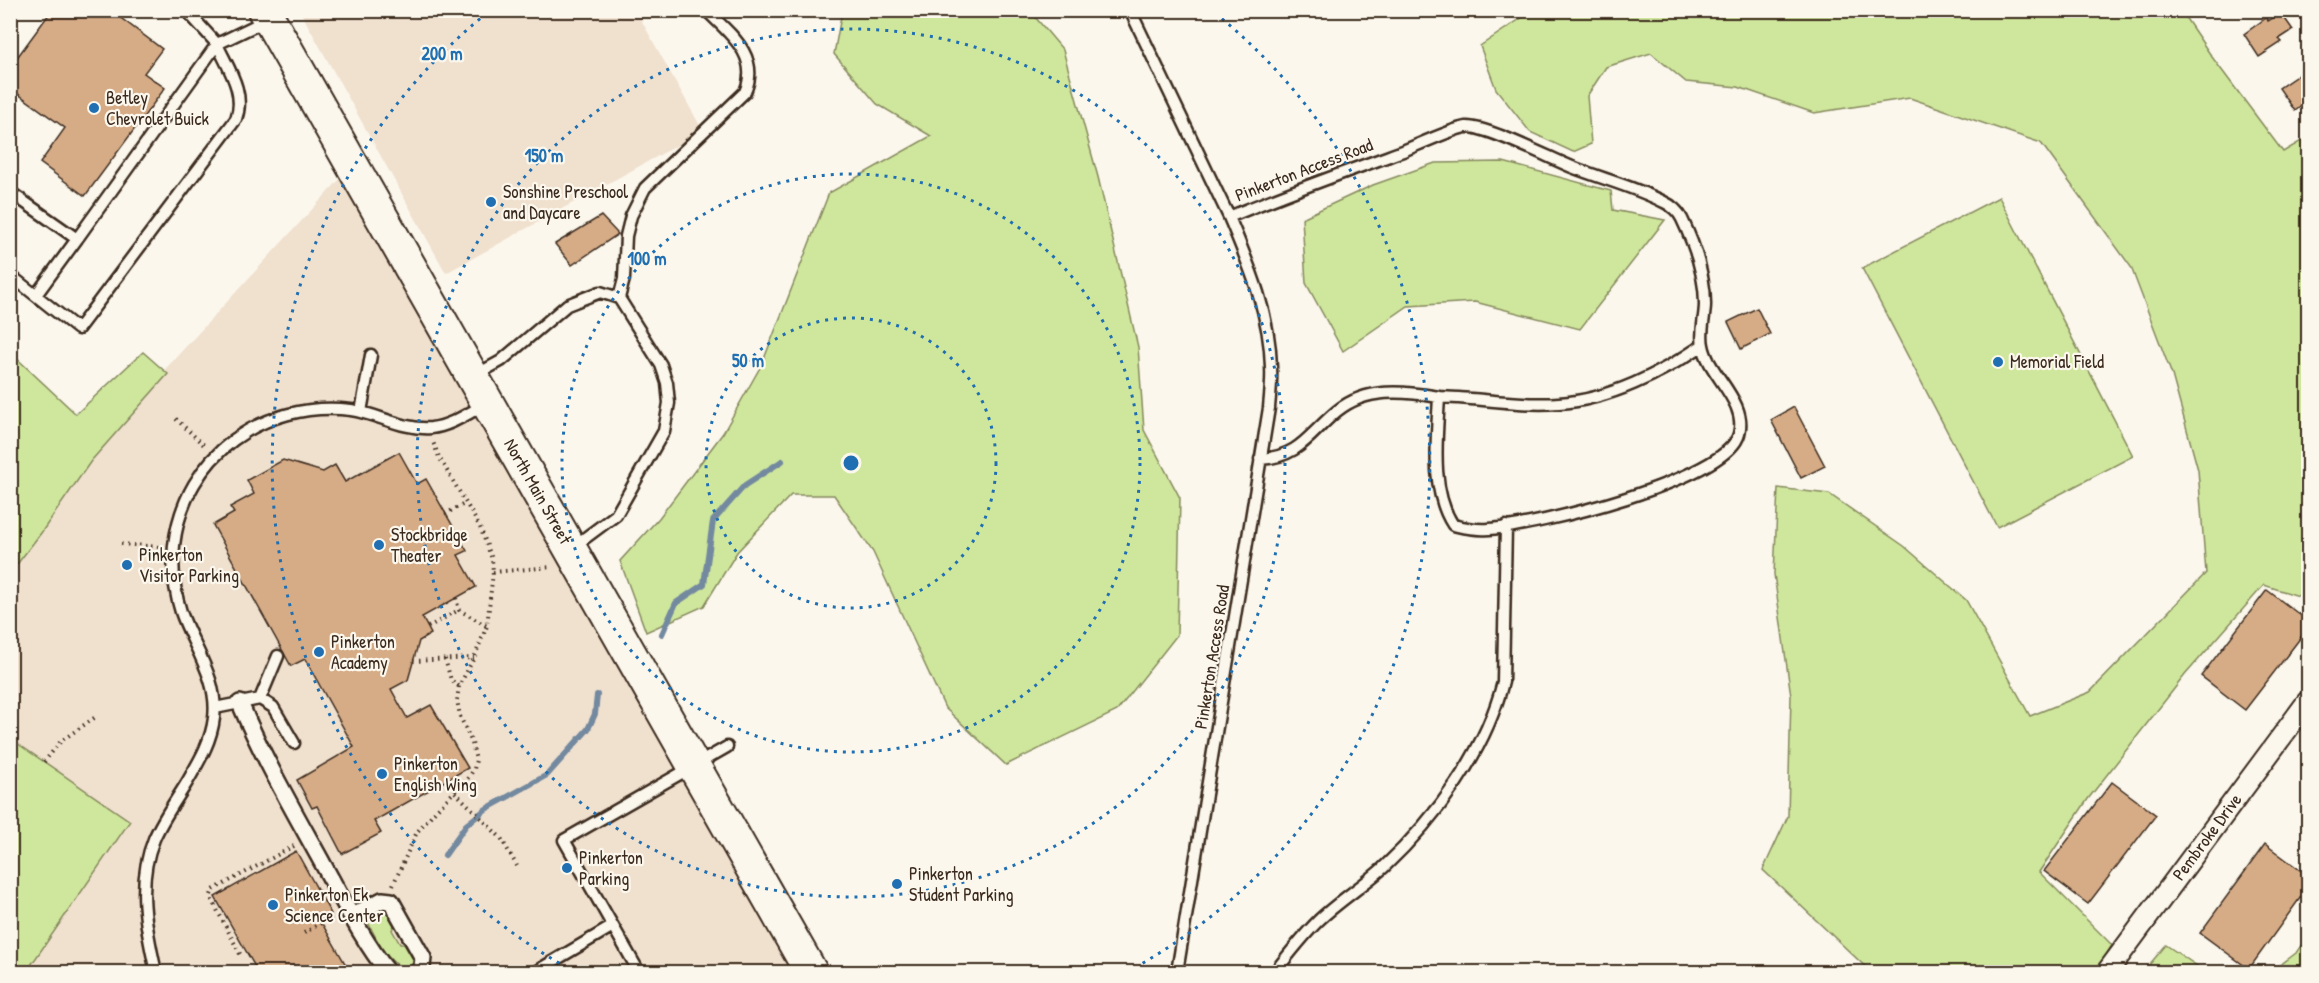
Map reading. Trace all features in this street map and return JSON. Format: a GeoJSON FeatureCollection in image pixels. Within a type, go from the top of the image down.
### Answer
{"type":"FeatureCollection","features":[{"type":"Feature","properties":{"kind":"main road","name":"North Main Street"},"geometry":{"type":"LineString","coordinates":[[266,15],[480,390],[564,558],[693,766],[811,972]]}},
{"type":"Feature","properties":{"kind":"street","name":"Pembroke Drive"},"geometry":{"type":"LineString","coordinates":[[2107,972],[2308,701]]}},
{"type":"Feature","properties":{"kind":"street"},"geometry":{"type":"LineString","coordinates":[[240,703],[255,737],[309,838],[350,912],[388,972]]}},
{"type":"Feature","properties":{"kind":"street"},"geometry":{"type":"LineString","coordinates":[[350,912],[386,900],[394,904],[423,958],[418,972]]}},
{"type":"Feature","properties":{"kind":"lane"},"geometry":{"type":"LineString","coordinates":[[10,275],[78,329],[236,119],[240,107],[240,96],[217,44],[186,10]]}},
{"type":"Feature","properties":{"kind":"lane"},"geometry":{"type":"LineString","coordinates":[[619,298],[624,279],[626,236],[631,216],[645,188],[745,92],[750,80],[750,66],[744,52],[706,10]]}},
{"type":"Feature","properties":{"kind":"lane"},"geometry":{"type":"LineString","coordinates":[[1130,10],[1229,217]]}},
{"type":"Feature","properties":{"kind":"lane"},"geometry":{"type":"LineString","coordinates":[[36,295],[217,44],[266,15]]}},
{"type":"Feature","properties":{"kind":"lane","name":"Pinkerton Access Road"},"geometry":{"type":"LineString","coordinates":[[1177,972],[1269,408],[1271,367],[1266,318],[1255,279],[1229,217],[1467,127],[1642,191],[1668,204],[1681,216],[1703,279],[1705,302],[1703,345]]}},
{"type":"Feature","properties":{"kind":"lane"},"geometry":{"type":"LineString","coordinates":[[10,192],[77,239]]}},
{"type":"Feature","properties":{"kind":"lane"},"geometry":{"type":"LineString","coordinates":[[156,972],[146,921],[144,897],[148,855],[155,837],[203,753],[213,728],[215,708],[210,678],[182,614],[173,572],[176,530],[190,491],[215,455],[248,430],[266,421],[307,410],[327,408],[360,412],[410,426],[430,428],[451,423],[480,390],[501,361],[567,304],[600,292],[619,298],[661,365],[669,403],[664,431],[616,515],[564,558]]}},
{"type":"Feature","properties":{"kind":"lane"},"geometry":{"type":"LineString","coordinates":[[1260,459],[1276,458],[1300,446],[1337,411],[1355,400],[1374,394],[1393,391],[1439,398],[1479,398],[1528,403],[1560,403],[1587,399],[1632,384],[1673,366],[1703,345],[1737,409],[1740,424],[1739,437],[1717,458],[1666,484],[1621,501],[1568,515],[1490,529],[1468,529],[1453,525],[1447,516],[1443,502],[1437,460],[1439,398]]}},
{"type":"Feature","properties":{"kind":"lane"},"geometry":{"type":"LineString","coordinates":[[360,412],[371,355]]}},
{"type":"Feature","properties":{"kind":"lane"},"geometry":{"type":"LineString","coordinates":[[1275,972],[1319,920],[1382,868],[1432,815],[1456,783],[1481,740],[1499,699],[1503,682],[1506,526]]}},
{"type":"Feature","properties":{"kind":"lane"},"geometry":{"type":"LineString","coordinates":[[260,699],[278,656]]}},
{"type":"Feature","properties":{"kind":"lane"},"geometry":{"type":"LineString","coordinates":[[215,708],[260,699],[273,708],[294,742]]}},
{"type":"Feature","properties":{"kind":"lane"},"geometry":{"type":"LineString","coordinates":[[639,972],[564,840],[727,747]]}},
{"type":"Feature","properties":{"kind":"lane"},"geometry":{"type":"LineString","coordinates":[[535,972],[614,926]]}},
{"type":"Feature","properties":{"kind":"path"},"geometry":{"type":"LineString","coordinates":[[176,419],[207,448]]}},
{"type":"Feature","properties":{"kind":"path"},"geometry":{"type":"LineString","coordinates":[[386,900],[417,832],[474,769],[476,760],[472,742],[458,709],[459,686],[488,626],[493,572],[488,544],[439,457],[433,442]]}},
{"type":"Feature","properties":{"kind":"path"},"geometry":{"type":"LineString","coordinates":[[445,514],[466,503]]}},
{"type":"Feature","properties":{"kind":"path"},"geometry":{"type":"LineString","coordinates":[[121,544],[151,546]]}},
{"type":"Feature","properties":{"kind":"path"},"geometry":{"type":"LineString","coordinates":[[493,572],[564,558]]}},
{"type":"Feature","properties":{"kind":"path"},"geometry":{"type":"LineString","coordinates":[[456,597],[459,610],[488,626]]}},
{"type":"Feature","properties":{"kind":"path"},"geometry":{"type":"LineString","coordinates":[[428,627],[459,610]]}},
{"type":"Feature","properties":{"kind":"path"},"geometry":{"type":"LineString","coordinates":[[413,661],[474,658]]}},
{"type":"Feature","properties":{"kind":"path"},"geometry":{"type":"LineString","coordinates":[[445,659],[451,680],[459,686]]}},
{"type":"Feature","properties":{"kind":"path"},"geometry":{"type":"LineString","coordinates":[[44,762],[60,741],[97,716]]}},
{"type":"Feature","properties":{"kind":"path"},"geometry":{"type":"LineString","coordinates":[[455,792],[501,838],[517,866]]}},
{"type":"Feature","properties":{"kind":"path"},"geometry":{"type":"LineString","coordinates":[[240,954],[212,900],[213,890],[309,838]]}},
{"type":"Feature","properties":{"kind":"path"},"geometry":{"type":"LineString","coordinates":[[304,933],[350,912]]}},
{"type":"Feature","properties":{"kind":"shaded area","name":"Sonshine Preschool and Daycare"},"geometry":{"type":"Polygon","coordinates":[[[300,11],[636,11],[703,131],[446,273],[300,11]]]}},
{"type":"Feature","properties":{"kind":"shaded area","name":"Pinkerton Academy"},"geometry":{"type":"Polygon","coordinates":[[[352,166],[811,972],[11,972],[10,538],[352,166]]]}},
{"type":"Feature","properties":{"kind":"green space"},"geometry":{"type":"Polygon","coordinates":[[[842,11],[1030,11],[1063,50],[1098,177],[1138,347],[1144,430],[1180,498],[1177,635],[1117,711],[1006,765],[945,708],[873,552],[834,495],[791,495],[737,552],[704,606],[646,632],[620,561],[659,518],[723,433],[762,364],[829,193],[931,136],[877,104],[834,54],[842,11]]]}},
{"type":"Feature","properties":{"kind":"green space"},"geometry":{"type":"Polygon","coordinates":[[[1532,11],[2181,11],[2212,57],[2283,152],[2308,137],[2308,599],[2264,585],[2185,675],[2088,799],[2039,872],[2112,945],[2096,972],[1871,972],[1763,870],[1788,816],[1791,696],[1774,574],[1778,488],[1829,494],[1904,546],[1966,600],[2030,716],[2090,692],[2206,573],[2198,470],[2172,375],[2131,267],[2041,143],[1910,98],[1814,113],[1738,87],[1686,82],[1651,53],[1606,67],[1587,96],[1591,144],[1573,152],[1530,132],[1496,89],[1480,46],[1532,11]]]}},
{"type":"Feature","properties":{"kind":"green space"},"geometry":{"type":"Polygon","coordinates":[[[1503,162],[1611,191],[1613,210],[1665,220],[1580,329],[1475,302],[1408,306],[1343,351],[1306,283],[1302,218],[1373,185],[1435,163],[1503,162]]]}},
{"type":"Feature","properties":{"kind":"green space","name":"Memorial Field"},"geometry":{"type":"Polygon","coordinates":[[[1999,197],[2133,456],[1997,527],[1862,268],[1999,197]]]}},
{"type":"Feature","properties":{"kind":"green space"},"geometry":{"type":"Polygon","coordinates":[[[143,352],[168,374],[91,461],[11,572],[11,353],[76,414],[143,352]]]}},
{"type":"Feature","properties":{"kind":"green space"},"geometry":{"type":"Polygon","coordinates":[[[11,739],[130,821],[27,971],[11,960],[11,739]]]}},
{"type":"Feature","properties":{"kind":"green space"},"geometry":{"type":"Polygon","coordinates":[[[382,909],[394,925],[392,930],[400,944],[404,944],[413,959],[412,966],[404,967],[397,964],[390,959],[379,944],[367,921],[382,909]]]}},
{"type":"Feature","properties":{"kind":"green space"},"geometry":{"type":"Polygon","coordinates":[[[2308,935],[2308,972],[2271,972],[2296,953],[2308,935]]]}},
{"type":"Feature","properties":{"kind":"green space"},"geometry":{"type":"Polygon","coordinates":[[[2166,945],[2206,972],[2143,972],[2166,945]]]}},
{"type":"Feature","properties":{"kind":"building","name":"Betley Chevrolet Buick"},"geometry":{"type":"Polygon","coordinates":[[[52,10],[110,10],[162,49],[144,73],[165,88],[85,196],[40,163],[65,128],[10,88],[10,67],[52,10]]]}},
{"type":"Feature","properties":{"kind":"building"},"geometry":{"type":"Polygon","coordinates":[[[2281,13],[2293,30],[2279,39],[2282,42],[2259,57],[2244,34],[2266,18],[2268,21],[2281,13]]]}},
{"type":"Feature","properties":{"kind":"building"},"geometry":{"type":"Polygon","coordinates":[[[2301,73],[2308,83],[2308,101],[2295,111],[2279,88],[2301,73]]]}},
{"type":"Feature","properties":{"kind":"building"},"geometry":{"type":"Polygon","coordinates":[[[601,216],[618,234],[572,265],[555,244],[601,216]]]}},
{"type":"Feature","properties":{"kind":"building"},"geometry":{"type":"Polygon","coordinates":[[[1757,308],[1770,334],[1741,349],[1728,322],[1757,308]]]}},
{"type":"Feature","properties":{"kind":"building"},"geometry":{"type":"Polygon","coordinates":[[[1794,407],[1825,466],[1801,478],[1771,420],[1794,407]]]}},
{"type":"Feature","properties":{"kind":"building"},"geometry":{"type":"Polygon","coordinates":[[[399,452],[417,484],[426,479],[467,551],[458,555],[476,587],[422,617],[431,634],[419,641],[408,680],[391,689],[407,718],[431,705],[468,768],[374,821],[381,833],[342,854],[317,806],[312,808],[297,780],[354,747],[305,659],[291,666],[213,525],[234,513],[230,507],[254,494],[247,480],[283,460],[323,472],[335,465],[345,482],[399,452]]]}},
{"type":"Feature","properties":{"kind":"building"},"geometry":{"type":"Polygon","coordinates":[[[2267,590],[2308,621],[2308,628],[2245,710],[2201,676],[2267,590]]]}},
{"type":"Feature","properties":{"kind":"building"},"geometry":{"type":"Polygon","coordinates":[[[2112,782],[2156,815],[2088,904],[2044,871],[2112,782]]]}},
{"type":"Feature","properties":{"kind":"building"},"geometry":{"type":"Polygon","coordinates":[[[2265,844],[2308,876],[2308,887],[2249,969],[2200,933],[2265,844]]]}},
{"type":"Feature","properties":{"kind":"building","name":"Pinkerton Ek Science Center"},"geometry":{"type":"Polygon","coordinates":[[[296,851],[331,914],[320,920],[350,972],[258,972],[215,897],[296,851]]]}},
{"type":"Feature","properties":{"kind":"waterway"},"geometry":{"type":"LineString","coordinates":[[662,634],[676,603],[704,584],[713,521],[745,485],[782,461]]}},
{"type":"Feature","properties":{"kind":"waterway"},"geometry":{"type":"LineString","coordinates":[[445,855],[466,825],[486,809],[547,775],[588,729],[595,714],[597,695]]}},
{"type":"Feature","properties":{"kind":"place","name":"Betley Chevrolet Buick"},"geometry":{"type":"Point","coordinates":[94,108]}},
{"type":"Feature","properties":{"kind":"place","name":"Sonshine Preschool and Daycare"},"geometry":{"type":"Point","coordinates":[491,202]}},
{"type":"Feature","properties":{"kind":"place","name":"Memorial Field"},"geometry":{"type":"Point","coordinates":[1998,362]}},
{"type":"Feature","properties":{"kind":"place","name":"Stockbridge Theater"},"geometry":{"type":"Point","coordinates":[379,545]}},
{"type":"Feature","properties":{"kind":"place","name":"Pinkerton Visitor Parking"},"geometry":{"type":"Point","coordinates":[127,565]}},
{"type":"Feature","properties":{"kind":"place","name":"Pinkerton Academy"},"geometry":{"type":"Point","coordinates":[319,652]}},
{"type":"Feature","properties":{"kind":"place","name":"Pinkerton English Wing"},"geometry":{"type":"Point","coordinates":[382,774]}},
{"type":"Feature","properties":{"kind":"place","name":"Pinkerton Parking"},"geometry":{"type":"Point","coordinates":[567,868]}},
{"type":"Feature","properties":{"kind":"place","name":"Pinkerton Student Parking"},"geometry":{"type":"Point","coordinates":[897,884]}},
{"type":"Feature","properties":{"kind":"place","name":"Pinkerton Ek Science Center"},"geometry":{"type":"Point","coordinates":[273,905]}}]}
